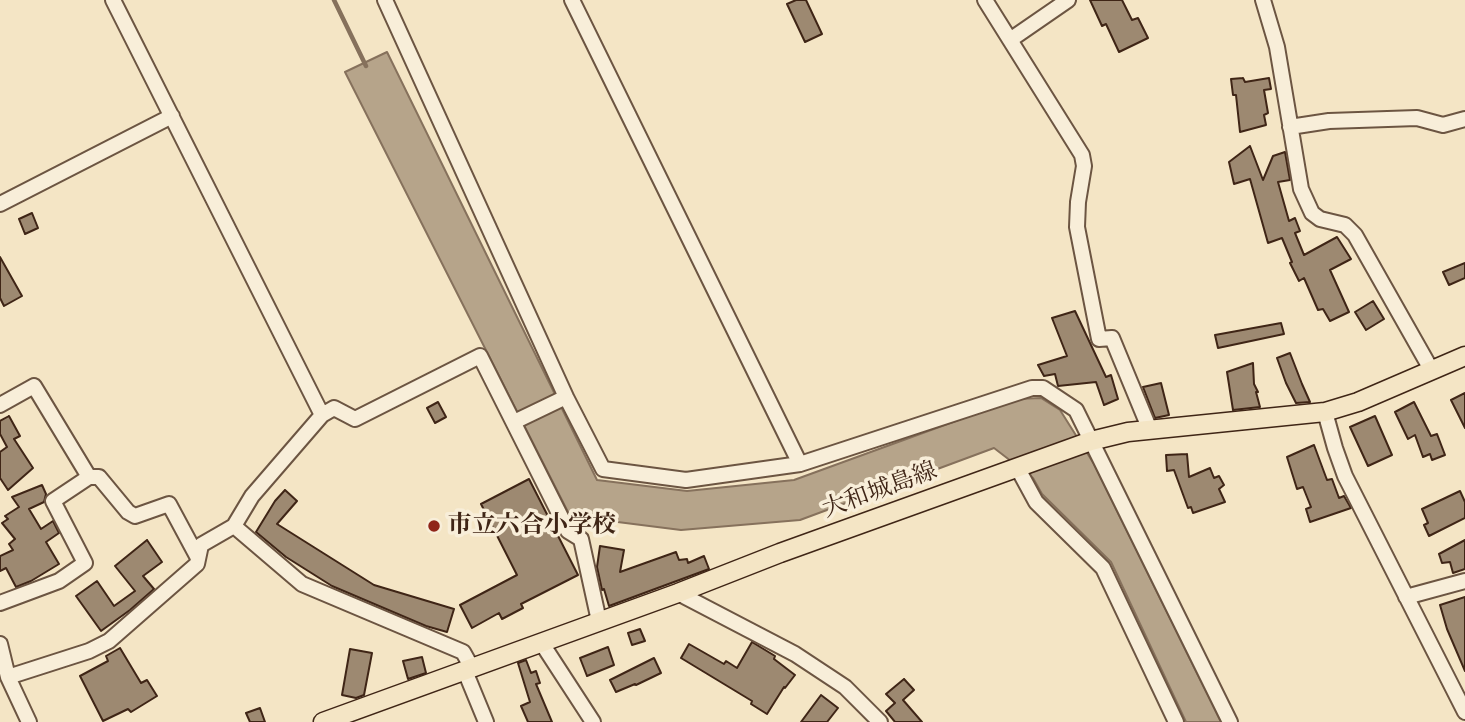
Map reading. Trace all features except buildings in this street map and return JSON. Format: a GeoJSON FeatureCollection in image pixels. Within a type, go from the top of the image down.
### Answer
{"type":"FeatureCollection","features":[{"type":"Feature","properties":{"kind":"main road","name":"大和城島線"},"geometry":{"type":"LineString","coordinates":[[323,722],[1091,441],[1128,432],[1325,412],[1358,402],[1465,356]]}},
{"type":"Feature","properties":{"kind":"street"},"geometry":{"type":"LineString","coordinates":[[113,0],[322,415]]}},
{"type":"Feature","properties":{"kind":"street"},"geometry":{"type":"LineString","coordinates":[[385,0],[560,399],[603,469],[686,480],[800,464],[1032,388],[1043,388],[1076,410],[1230,722]]}},
{"type":"Feature","properties":{"kind":"street"},"geometry":{"type":"LineString","coordinates":[[572,0],[800,464]]}},
{"type":"Feature","properties":{"kind":"street"},"geometry":{"type":"LineString","coordinates":[[985,0],[1082,155],[1084,166],[1077,227],[1099,339],[1112,338],[1150,430]]}},
{"type":"Feature","properties":{"kind":"street"},"geometry":{"type":"LineString","coordinates":[[1010,40],[1068,0]]}},
{"type":"Feature","properties":{"kind":"street"},"geometry":{"type":"LineString","coordinates":[[1263,0],[1277,47],[1301,189],[1312,213],[1320,219],[1345,225],[1356,234],[1432,371]]}},
{"type":"Feature","properties":{"kind":"street"},"geometry":{"type":"LineString","coordinates":[[0,204],[172,117]]}},
{"type":"Feature","properties":{"kind":"street"},"geometry":{"type":"LineString","coordinates":[[1290,127],[1329,121],[1417,118],[1443,125],[1465,119]]}},
{"type":"Feature","properties":{"kind":"street"},"geometry":{"type":"LineString","coordinates":[[8,677],[89,651],[109,641],[197,564],[201,545],[234,526],[252,496],[322,415],[334,408],[355,419],[480,356],[568,531],[581,539],[599,621]]}},
{"type":"Feature","properties":{"kind":"street"},"geometry":{"type":"LineString","coordinates":[[0,405],[34,386],[89,477]]}},
{"type":"Feature","properties":{"kind":"street"},"geometry":{"type":"LineString","coordinates":[[514,422],[560,399]]}},
{"type":"Feature","properties":{"kind":"street"},"geometry":{"type":"LineString","coordinates":[[1325,412],[1345,476],[1465,712]]}},
{"type":"Feature","properties":{"kind":"street"},"geometry":{"type":"LineString","coordinates":[[1017,467],[1036,502],[1104,568],[1175,722]]}},
{"type":"Feature","properties":{"kind":"street"},"geometry":{"type":"LineString","coordinates":[[0,603],[59,581],[85,563],[53,501],[89,477],[99,477],[128,512],[135,516],[169,504],[198,558]]}},
{"type":"Feature","properties":{"kind":"street"},"geometry":{"type":"LineString","coordinates":[[234,526],[302,584],[463,652],[486,722]]}},
{"type":"Feature","properties":{"kind":"street"},"geometry":{"type":"LineString","coordinates":[[1406,597],[1465,581]]}},
{"type":"Feature","properties":{"kind":"street"},"geometry":{"type":"LineString","coordinates":[[678,593],[795,654],[845,687],[880,722]]}},
{"type":"Feature","properties":{"kind":"street"},"geometry":{"type":"LineString","coordinates":[[541,642],[593,722]]}},
{"type":"Feature","properties":{"kind":"street"},"geometry":{"type":"LineString","coordinates":[[0,644],[8,677],[29,722]]}},
{"type":"Feature","properties":{"kind":"shaded area"},"geometry":{"type":"Polygon","coordinates":[[[387,52],[597,480],[687,491],[794,480],[1016,399],[1041,398],[1060,410],[1094,464],[1221,722],[1186,722],[1111,562],[1042,494],[1033,478],[994,448],[800,520],[681,530],[570,516],[345,72],[387,52]]]}},
{"type":"Feature","properties":{"kind":"waterway"},"geometry":{"type":"LineString","coordinates":[[334,0],[366,66]]}},
{"type":"Feature","properties":{"kind":"place","name":"市立六合小学校"},"geometry":{"type":"Point","coordinates":[434,526]}}]}
